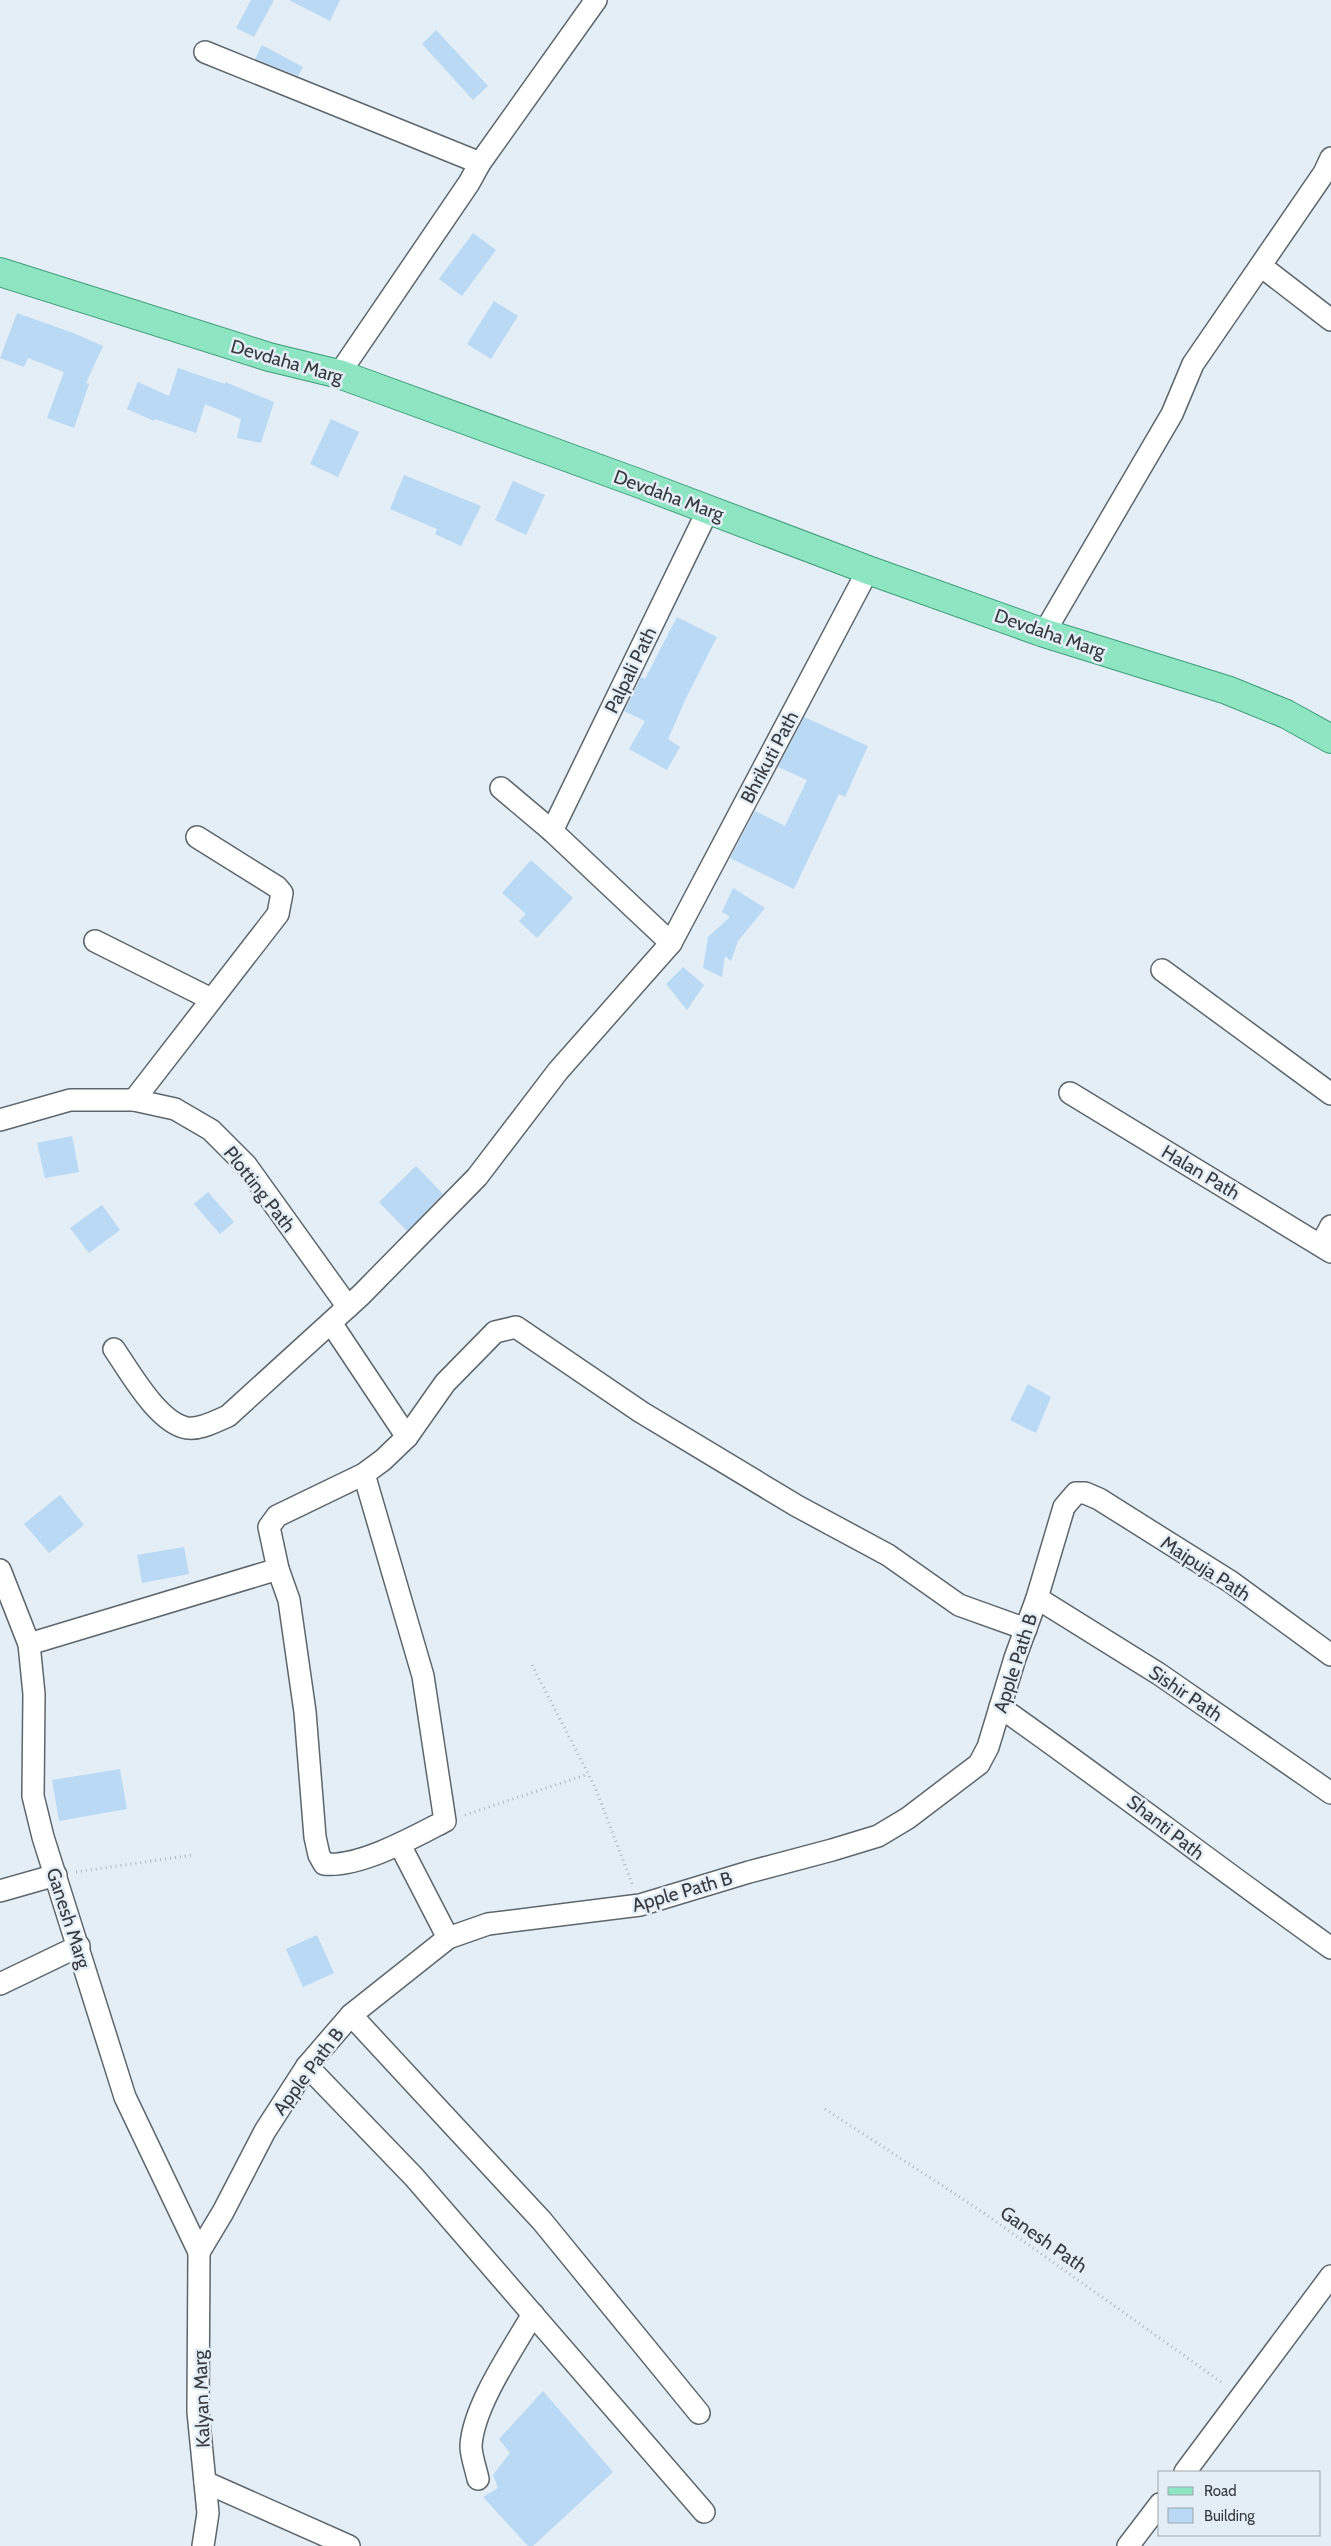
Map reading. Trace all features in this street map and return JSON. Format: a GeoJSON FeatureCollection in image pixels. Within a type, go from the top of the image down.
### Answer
{"type":"FeatureCollection","features":[{"type":"Feature","properties":{"kind":"main road","name":"Devdaha Marg"},"geometry":{"type":"LineString","coordinates":[[0,272],[270,357],[339,374],[868,570],[1044,633],[1227,690],[1286,714],[1331,739]]}},
{"type":"Feature","properties":{"kind":"street"},"geometry":{"type":"LineString","coordinates":[[339,374],[469,183],[480,163],[596,0]]}},
{"type":"Feature","properties":{"kind":"street"},"geometry":{"type":"LineString","coordinates":[[204,52],[480,163]]}},
{"type":"Feature","properties":{"kind":"street"},"geometry":{"type":"LineString","coordinates":[[1044,633],[1172,414],[1193,364],[1329,169]]}},
{"type":"Feature","properties":{"kind":"street"},"geometry":{"type":"LineString","coordinates":[[1261,266],[1331,320]]}},
{"type":"Feature","properties":{"kind":"street","name":"Palpali Path"},"geometry":{"type":"LineString","coordinates":[[552,831],[708,510]]}},
{"type":"Feature","properties":{"kind":"street","name":"Bhrikuti Path"},"geometry":{"type":"LineString","coordinates":[[114,1349],[155,1407],[171,1422],[188,1428],[205,1426],[228,1416],[348,1307],[477,1177],[558,1071],[671,943],[868,570]]}},
{"type":"Feature","properties":{"kind":"street"},"geometry":{"type":"LineString","coordinates":[[501,788],[552,831],[671,943]]}},
{"type":"Feature","properties":{"kind":"street"},"geometry":{"type":"LineString","coordinates":[[134,1100],[278,914],[282,893],[277,887],[197,837]]}},
{"type":"Feature","properties":{"kind":"street"},"geometry":{"type":"LineString","coordinates":[[95,941],[211,999]]}},
{"type":"Feature","properties":{"kind":"street"},"geometry":{"type":"LineString","coordinates":[[1162,970],[1331,1094]]}},
{"type":"Feature","properties":{"kind":"street","name":"Halan Path"},"geometry":{"type":"LineString","coordinates":[[1070,1093],[1328,1241]]}},
{"type":"Feature","properties":{"kind":"street","name":"Plotting Path"},"geometry":{"type":"LineString","coordinates":[[0,1120],[70,1100],[134,1100],[175,1109],[211,1130],[246,1165],[348,1307]]}},
{"type":"Feature","properties":{"kind":"street"},"geometry":{"type":"LineString","coordinates":[[331,1323],[407,1437]]}},
{"type":"Feature","properties":{"kind":"street"},"geometry":{"type":"LineString","coordinates":[[364,1474],[423,1676],[445,1821],[400,1844],[345,1864],[324,1864],[319,1855],[315,1837],[305,1712],[289,1600],[278,1569],[269,1527],[277,1516],[364,1474],[407,1437],[445,1382],[495,1332],[516,1327],[641,1412],[797,1506],[888,1555],[959,1605],[1026,1629]]}},
{"type":"Feature","properties":{"kind":"street","name":"Apple Path B"},"geometry":{"type":"LineString","coordinates":[[198,2252],[223,2212],[265,2131],[307,2066],[351,2015],[448,1938],[488,1924],[640,1906],[749,1872],[878,1836],[940,1795],[979,1764],[988,1747],[1037,1598],[1064,1507],[1076,1493]]}},
{"type":"Feature","properties":{"kind":"street","name":"Maipuja Path"},"geometry":{"type":"LineString","coordinates":[[1076,1493],[1085,1493],[1099,1498],[1222,1577],[1331,1655]]}},
{"type":"Feature","properties":{"kind":"street"},"geometry":{"type":"LineString","coordinates":[[29,1644],[278,1569]]}},
{"type":"Feature","properties":{"kind":"street","name":"Ganesh Marg"},"geometry":{"type":"LineString","coordinates":[[0,1570],[29,1644],[34,1694],[33,1796],[125,2097],[198,2252]]}},
{"type":"Feature","properties":{"kind":"street","name":"Sishir Path"},"geometry":{"type":"LineString","coordinates":[[1037,1598],[1158,1674],[1331,1792]]}},
{"type":"Feature","properties":{"kind":"street","name":"Shanti Path"},"geometry":{"type":"LineString","coordinates":[[1000,1708],[1116,1789],[1226,1874],[1331,1948]]}},
{"type":"Feature","properties":{"kind":"street"},"geometry":{"type":"LineString","coordinates":[[400,1844],[448,1938]]}},
{"type":"Feature","properties":{"kind":"street"},"geometry":{"type":"LineString","coordinates":[[0,1891],[56,1875]]}},
{"type":"Feature","properties":{"kind":"street"},"geometry":{"type":"LineString","coordinates":[[0,1984],[79,1946]]}},
{"type":"Feature","properties":{"kind":"street"},"geometry":{"type":"LineString","coordinates":[[351,2015],[542,2221],[699,2412]]}},
{"type":"Feature","properties":{"kind":"street"},"geometry":{"type":"LineString","coordinates":[[307,2066],[414,2177],[704,2512]]}},
{"type":"Feature","properties":{"kind":"street","name":"Kalyan Marg"},"geometry":{"type":"LineString","coordinates":[[198,2252],[198,2412],[208,2513],[202,2546]]}},
{"type":"Feature","properties":{"kind":"street"},"geometry":{"type":"LineString","coordinates":[[1186,2471],[1331,2276]]}},
{"type":"Feature","properties":{"kind":"street"},"geometry":{"type":"LineString","coordinates":[[478,2479],[471,2446],[476,2421],[493,2383],[533,2314]]}},
{"type":"Feature","properties":{"kind":"street"},"geometry":{"type":"LineString","coordinates":[[205,2482],[349,2546]]}},
{"type":"Feature","properties":{"kind":"street"},"geometry":{"type":"LineString","coordinates":[[1128,2546],[1158,2507]]}},
{"type":"Feature","properties":{"kind":"path"},"geometry":{"type":"LineString","coordinates":[[532,1664],[588,1774],[640,1906]]}},
{"type":"Feature","properties":{"kind":"path"},"geometry":{"type":"LineString","coordinates":[[445,1821],[588,1774]]}},
{"type":"Feature","properties":{"kind":"path"},"geometry":{"type":"LineString","coordinates":[[56,1875],[193,1855]]}},
{"type":"Feature","properties":{"kind":"path","name":"Ganesh Path"},"geometry":{"type":"LineString","coordinates":[[826,2109],[981,2211],[1242,2397]]}},
{"type":"Feature","properties":{"kind":"building"},"geometry":{"type":"Polygon","coordinates":[[[251,0],[274,0],[254,37],[236,28],[251,0]]]}},
{"type":"Feature","properties":{"kind":"building"},"geometry":{"type":"Polygon","coordinates":[[[289,0],[340,0],[330,21],[289,0]]]}},
{"type":"Feature","properties":{"kind":"building"},"geometry":{"type":"Polygon","coordinates":[[[436,30],[488,86],[473,100],[422,44],[436,30]]]}},
{"type":"Feature","properties":{"kind":"building"},"geometry":{"type":"Polygon","coordinates":[[[262,45],[303,67],[298,76],[255,59],[262,45]]]}},
{"type":"Feature","properties":{"kind":"building"},"geometry":{"type":"Polygon","coordinates":[[[473,233],[496,250],[462,296],[439,279],[473,233]]]}},
{"type":"Feature","properties":{"kind":"building"},"geometry":{"type":"Polygon","coordinates":[[[494,301],[518,316],[491,359],[467,344],[494,301]]]}},
{"type":"Feature","properties":{"kind":"building"},"geometry":{"type":"Polygon","coordinates":[[[17,313],[76,334],[103,346],[86,383],[89,384],[74,428],[47,418],[64,372],[28,358],[24,367],[0,358],[17,313]]]}},
{"type":"Feature","properties":{"kind":"building"},"geometry":{"type":"Polygon","coordinates":[[[178,368],[225,384],[225,382],[274,402],[261,443],[237,438],[241,419],[205,404],[196,433],[155,419],[154,421],[127,409],[138,382],[169,396],[178,368]]]}},
{"type":"Feature","properties":{"kind":"building"},"geometry":{"type":"Polygon","coordinates":[[[331,419],[359,432],[338,477],[310,464],[331,419]]]}},
{"type":"Feature","properties":{"kind":"building"},"geometry":{"type":"Polygon","coordinates":[[[404,475],[481,506],[461,546],[435,534],[437,529],[390,509],[404,475]]]}},
{"type":"Feature","properties":{"kind":"building"},"geometry":{"type":"Polygon","coordinates":[[[513,481],[545,495],[526,535],[495,520],[513,481]]]}},
{"type":"Feature","properties":{"kind":"building"},"geometry":{"type":"Polygon","coordinates":[[[677,617],[717,637],[686,698],[668,739],[680,747],[667,770],[629,749],[645,721],[624,711],[641,677],[645,679],[677,617]]]}},
{"type":"Feature","properties":{"kind":"building"},"geometry":{"type":"Polygon","coordinates":[[[804,717],[868,746],[845,797],[839,794],[794,889],[730,858],[755,811],[785,826],[807,780],[778,767],[804,717]]]}},
{"type":"Feature","properties":{"kind":"building"},"geometry":{"type":"Polygon","coordinates":[[[531,860],[573,898],[537,938],[519,921],[526,914],[502,893],[531,860]]]}},
{"type":"Feature","properties":{"kind":"building"},"geometry":{"type":"Polygon","coordinates":[[[733,888],[765,908],[738,941],[731,961],[725,956],[722,977],[703,968],[708,937],[730,917],[722,912],[733,888]]]}},
{"type":"Feature","properties":{"kind":"building"},"geometry":{"type":"Polygon","coordinates":[[[683,967],[704,985],[687,1010],[666,984],[683,967]]]}},
{"type":"Feature","properties":{"kind":"building"},"geometry":{"type":"Polygon","coordinates":[[[72,1136],[79,1172],[45,1178],[37,1143],[72,1136]]]}},
{"type":"Feature","properties":{"kind":"building"},"geometry":{"type":"Polygon","coordinates":[[[416,1166],[443,1194],[407,1231],[379,1202],[416,1166]]]}},
{"type":"Feature","properties":{"kind":"building"},"geometry":{"type":"Polygon","coordinates":[[[208,1192],[234,1222],[220,1234],[194,1204],[208,1192]]]}},
{"type":"Feature","properties":{"kind":"building"},"geometry":{"type":"Polygon","coordinates":[[[102,1205],[120,1230],[89,1253],[70,1228],[102,1205]]]}},
{"type":"Feature","properties":{"kind":"building"},"geometry":{"type":"Polygon","coordinates":[[[1028,1384],[1051,1397],[1036,1433],[1010,1420],[1028,1384]]]}},
{"type":"Feature","properties":{"kind":"building"},"geometry":{"type":"Polygon","coordinates":[[[60,1495],[84,1525],[49,1553],[24,1524],[60,1495]]]}},
{"type":"Feature","properties":{"kind":"building"},"geometry":{"type":"Polygon","coordinates":[[[184,1547],[189,1574],[142,1583],[137,1555],[184,1547]]]}},
{"type":"Feature","properties":{"kind":"building"},"geometry":{"type":"Polygon","coordinates":[[[120,1769],[127,1809],[59,1821],[52,1780],[120,1769]]]}},
{"type":"Feature","properties":{"kind":"building"},"geometry":{"type":"Polygon","coordinates":[[[317,1935],[334,1973],[303,1987],[286,1949],[317,1935]]]}},
{"type":"Feature","properties":{"kind":"building"},"geometry":{"type":"Polygon","coordinates":[[[543,2391],[613,2472],[533,2546],[528,2546],[483,2497],[498,2488],[493,2475],[510,2453],[499,2439],[543,2391]]]}}]}
